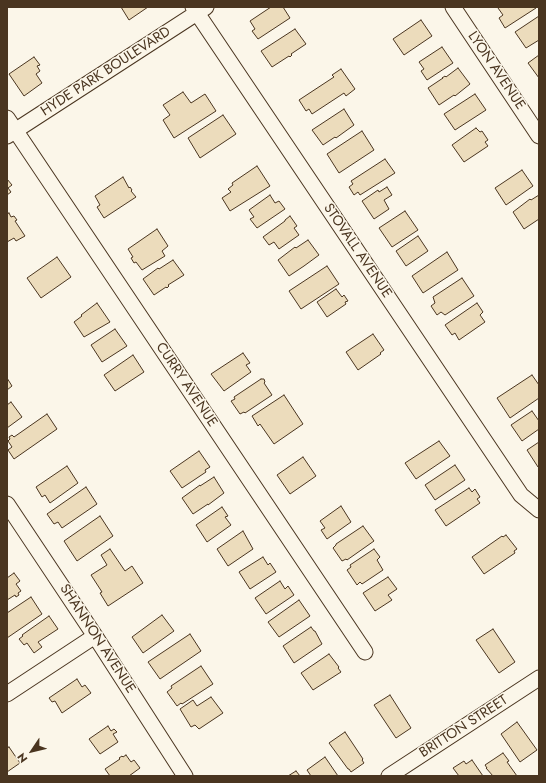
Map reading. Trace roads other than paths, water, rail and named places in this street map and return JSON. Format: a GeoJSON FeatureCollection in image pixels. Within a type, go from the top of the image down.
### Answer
{"type":"FeatureCollection","features":[{"type":"Feature","properties":{"kind":"street","name":"LYON AVENUE"},"geometry":{"type":"LineString","coordinates":[[453,7],[539,136]]}},
{"type":"Feature","properties":{"kind":"street","name":"HYDE PARK BOULEVARD"},"geometry":{"type":"LineString","coordinates":[[10,128],[198,9]]}},
{"type":"Feature","properties":{"kind":"street","name":"STOVALL AVENUE"},"geometry":{"type":"LineString","coordinates":[[198,9],[521,495],[539,510]]}},
{"type":"Feature","properties":{"kind":"street","name":"CURRY AVENUE"},"geometry":{"type":"LineString","coordinates":[[10,128],[365,652]]}},
{"type":"Feature","properties":{"kind":"street","name":"SHANNON AVENUE"},"geometry":{"type":"LineString","coordinates":[[7,504],[95,636],[185,776]]}},
{"type":"Feature","properties":{"kind":"street"},"geometry":{"type":"LineString","coordinates":[[7,694],[95,636]]}},
{"type":"Feature","properties":{"kind":"street","name":"BRITTON STREET"},"geometry":{"type":"LineString","coordinates":[[389,776],[539,678]]}}]}
